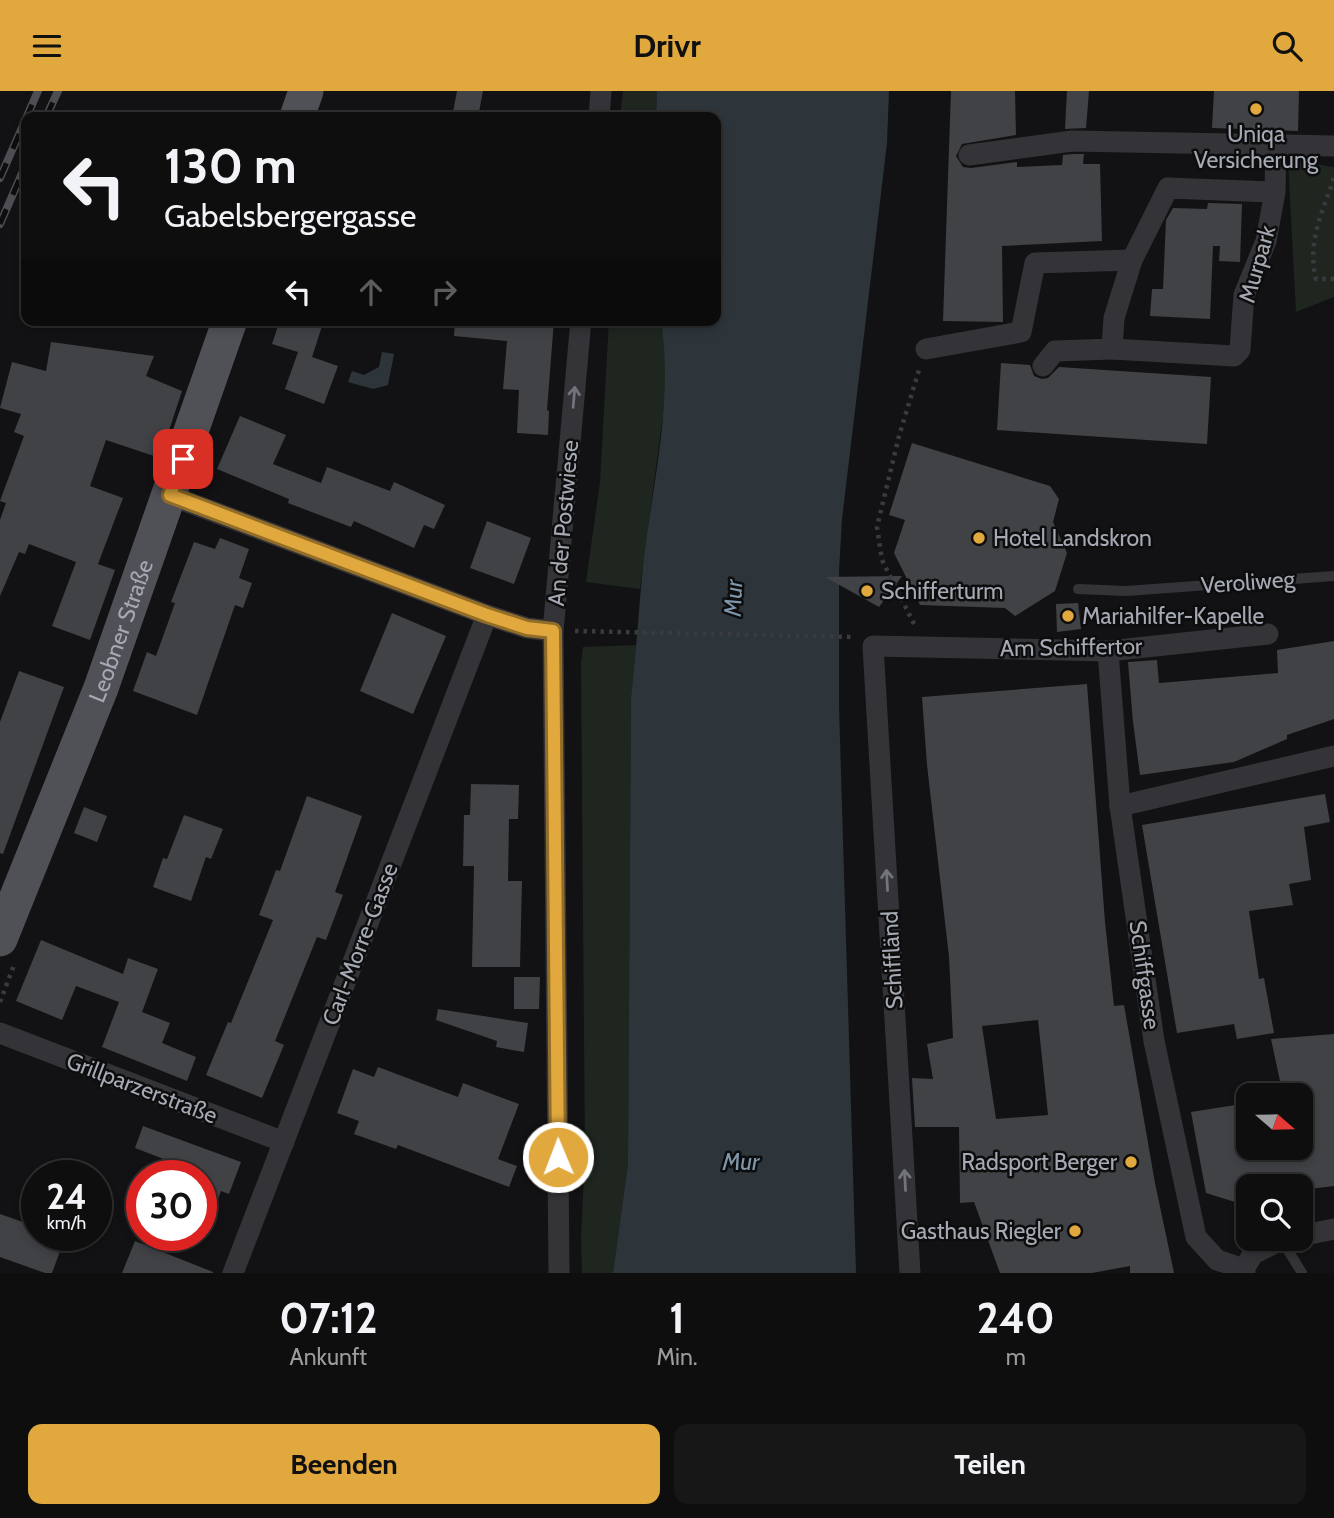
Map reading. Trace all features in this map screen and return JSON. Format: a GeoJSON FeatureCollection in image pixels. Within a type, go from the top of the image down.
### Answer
{"type":"FeatureCollection","features":[{"type":"Feature","properties":{"kind":"main road"},"geometry":{"type":"LineString","coordinates":[[299,112],[306,91]]}},
{"type":"Feature","properties":{"kind":"main road","name":"Leobner Straße"},"geometry":{"type":"LineString","coordinates":[[0,939],[9,889],[101,688],[228,326]]}},
{"type":"Feature","properties":{"kind":"street"},"geometry":{"type":"LineString","coordinates":[[599,112],[601,91]]}},
{"type":"Feature","properties":{"kind":"street"},"geometry":{"type":"LineString","coordinates":[[969,155],[1072,141],[1334,146]]}},
{"type":"Feature","properties":{"kind":"street"},"geometry":{"type":"LineString","coordinates":[[1275,192],[1276,145]]}},
{"type":"Feature","properties":{"kind":"street","name":"Murpark"},"geometry":{"type":"LineString","coordinates":[[1043,366],[1055,351],[1112,349],[1237,355],[1240,350],[1244,295],[1266,241],[1275,192],[1168,188],[1132,260],[1114,318],[1112,349]]}},
{"type":"Feature","properties":{"kind":"street"},"geometry":{"type":"LineString","coordinates":[[926,349],[1021,332],[1035,263],[1132,260]]}},
{"type":"Feature","properties":{"kind":"street","name":"An der Postwiese"},"geometry":{"type":"LineString","coordinates":[[559,1273],[553,631],[580,326]]}},
{"type":"Feature","properties":{"kind":"street"},"geometry":{"type":"LineString","coordinates":[[170,495],[487,615],[527,628],[553,631]]}},
{"type":"Feature","properties":{"kind":"street","name":"Carl-Morre-Gasse"},"geometry":{"type":"LineString","coordinates":[[233,1273],[487,615]]}},
{"type":"Feature","properties":{"kind":"street","name":"Am Schiffertor"},"geometry":{"type":"LineString","coordinates":[[864,641],[925,647],[1108,651],[1268,634]]}},
{"type":"Feature","properties":{"kind":"street","name":"Schiffländ"},"geometry":{"type":"LineString","coordinates":[[864,641],[910,1273]]}},
{"type":"Feature","properties":{"kind":"street","name":"Schiffgasse"},"geometry":{"type":"LineString","coordinates":[[1108,651],[1120,806],[1154,1041],[1196,1237],[1217,1260],[1244,1271]]}},
{"type":"Feature","properties":{"kind":"street"},"geometry":{"type":"LineString","coordinates":[[1120,806],[1334,756]]}},
{"type":"Feature","properties":{"kind":"street","name":"Grillparzerstraße"},"geometry":{"type":"LineString","coordinates":[[0,1033],[284,1142]]}},
{"type":"Feature","properties":{"kind":"street"},"geometry":{"type":"LineString","coordinates":[[1313,1233],[1334,1229]]}},
{"type":"Feature","properties":{"kind":"street"},"geometry":{"type":"LineString","coordinates":[[1244,1271],[1253,1254],[1259,1251]]}},
{"type":"Feature","properties":{"kind":"lane","name":"Veroliweg"},"geometry":{"type":"LineString","coordinates":[[1078,589],[1126,591],[1334,576]]}},
{"type":"Feature","properties":{"kind":"lane"},"geometry":{"type":"LineString","coordinates":[[1289,1251],[1302,1273]]}},
{"type":"Feature","properties":{"kind":"path"},"geometry":{"type":"LineString","coordinates":[[1334,178],[1312,241],[1312,264],[1316,279],[1334,279]]}},
{"type":"Feature","properties":{"kind":"path"},"geometry":{"type":"LineString","coordinates":[[925,647],[882,560],[877,527],[899,436],[926,349]]}},
{"type":"Feature","properties":{"kind":"path"},"geometry":{"type":"LineString","coordinates":[[599,632],[864,641]]}},
{"type":"Feature","properties":{"kind":"shaded area"},"geometry":{"type":"Polygon","coordinates":[[[623,91],[657,91],[656,112],[621,112],[623,91]]]}},
{"type":"Feature","properties":{"kind":"shaded area"},"geometry":{"type":"Polygon","coordinates":[[[1288,160],[1334,167],[1334,297],[1296,312],[1288,160]]]}},
{"type":"Feature","properties":{"kind":"shaded area"},"geometry":{"type":"Polygon","coordinates":[[[609,326],[662,326],[667,354],[665,399],[640,589],[586,582],[600,482],[609,326]]]}},
{"type":"Feature","properties":{"kind":"shaded area"},"geometry":{"type":"Polygon","coordinates":[[[638,645],[631,698],[628,1164],[613,1273],[582,1273],[585,1156],[581,664],[583,647],[638,645]]]}},
{"type":"Feature","properties":{"kind":"water","name":"Mur"},"geometry":{"type":"Polygon","coordinates":[[[657,91],[889,91],[887,143],[842,519],[839,571],[839,707],[856,1273],[613,1273],[628,1164],[631,698],[643,567],[664,406],[662,326],[721,326],[721,112],[656,112],[657,91]]]}},
{"type":"Feature","properties":{"kind":"water"},"geometry":{"type":"Polygon","coordinates":[[[382,352],[394,354],[388,385],[373,389],[348,382],[352,371],[364,375],[379,367],[382,352]]]}},
{"type":"Feature","properties":{"kind":"building"},"geometry":{"type":"Polygon","coordinates":[[[457,91],[483,91],[479,112],[453,112],[457,91]]]}},
{"type":"Feature","properties":{"kind":"building"},"geometry":{"type":"Polygon","coordinates":[[[951,91],[1015,91],[1016,135],[962,144],[956,156],[963,167],[1017,162],[1017,167],[1062,165],[1063,155],[1073,154],[1084,154],[1083,164],[1100,164],[1102,241],[1002,246],[1003,322],[943,321],[951,91]]]}},
{"type":"Feature","properties":{"kind":"building"},"geometry":{"type":"Polygon","coordinates":[[[1067,91],[1089,91],[1086,128],[1065,129],[1067,91]]]}},
{"type":"Feature","properties":{"kind":"building","name":"Uniqa Versicherung"},"geometry":{"type":"Polygon","coordinates":[[[1214,91],[1299,91],[1298,131],[1212,128],[1214,91]]]}},
{"type":"Feature","properties":{"kind":"building"},"geometry":{"type":"Polygon","coordinates":[[[1208,203],[1242,204],[1240,262],[1219,261],[1220,246],[1213,246],[1210,319],[1150,316],[1152,289],[1163,289],[1166,220],[1173,208],[1207,209],[1208,203]]]}},
{"type":"Feature","properties":{"kind":"building"},"geometry":{"type":"Polygon","coordinates":[[[278,326],[322,326],[312,357],[338,366],[324,404],[285,389],[298,352],[272,344],[278,326]]]}},
{"type":"Feature","properties":{"kind":"building"},"geometry":{"type":"Polygon","coordinates":[[[455,326],[554,326],[547,410],[548,435],[517,433],[519,390],[503,389],[507,341],[454,336],[455,326]]]}},
{"type":"Feature","properties":{"kind":"building"},"geometry":{"type":"Polygon","coordinates":[[[51,342],[154,356],[146,376],[182,391],[160,458],[106,440],[90,486],[123,498],[98,564],[115,570],[90,640],[52,626],[76,562],[29,544],[25,554],[19,552],[0,596],[0,520],[6,503],[0,501],[24,436],[14,432],[21,414],[0,408],[12,362],[46,371],[51,342]]]}},
{"type":"Feature","properties":{"kind":"building"},"geometry":{"type":"Polygon","coordinates":[[[1001,363],[1030,365],[1034,376],[1042,379],[1048,378],[1059,367],[1211,377],[1207,444],[997,430],[1001,363]]]}},
{"type":"Feature","properties":{"kind":"building"},"geometry":{"type":"Polygon","coordinates":[[[240,416],[286,435],[273,464],[321,483],[327,467],[390,491],[394,482],[445,505],[434,529],[424,525],[414,548],[354,521],[351,527],[288,503],[289,499],[217,469],[240,416]]]}},
{"type":"Feature","properties":{"kind":"building","name":"Hotel Landskron"},"geometry":{"type":"Polygon","coordinates":[[[912,443],[1050,486],[1059,499],[1053,522],[1067,553],[1055,591],[1015,616],[1005,608],[920,605],[894,553],[905,520],[889,515],[912,443]]]}},
{"type":"Feature","properties":{"kind":"building"},"geometry":{"type":"Polygon","coordinates":[[[487,521],[531,538],[514,584],[470,568],[487,521]]]}},
{"type":"Feature","properties":{"kind":"building"},"geometry":{"type":"Polygon","coordinates":[[[220,538],[249,549],[239,578],[252,583],[243,608],[235,605],[197,715],[133,691],[147,652],[156,656],[175,603],[171,602],[194,542],[215,549],[220,538]]]}},
{"type":"Feature","properties":{"kind":"building"},"geometry":{"type":"Polygon","coordinates":[[[902,576],[879,607],[825,577],[902,576]]]}},
{"type":"Feature","properties":{"kind":"building","name":"Mariahilfer-Kapelle"},"geometry":{"type":"Polygon","coordinates":[[[1078,603],[1081,629],[1057,632],[1056,604],[1078,603]]]}},
{"type":"Feature","properties":{"kind":"building"},"geometry":{"type":"Polygon","coordinates":[[[392,613],[446,636],[413,714],[360,691],[392,613]]]}},
{"type":"Feature","properties":{"kind":"building"},"geometry":{"type":"Polygon","coordinates":[[[1334,641],[1334,719],[1287,735],[1287,739],[1234,762],[1140,775],[1128,662],[1157,660],[1159,683],[1278,673],[1277,650],[1334,641]]]}},
{"type":"Feature","properties":{"kind":"building"},"geometry":{"type":"Polygon","coordinates":[[[19,671],[64,687],[3,854],[0,853],[0,722],[19,671]]]}},
{"type":"Feature","properties":{"kind":"building"},"geometry":{"type":"Polygon","coordinates":[[[1087,684],[1114,1006],[1124,1005],[1155,1183],[1174,1273],[1130,1273],[1130,1266],[1092,1273],[1000,1273],[974,1202],[960,1203],[959,1127],[915,1127],[912,1078],[933,1079],[927,1044],[953,1038],[949,957],[922,697],[1087,684]],[[1038,1020],[982,1026],[996,1119],[1048,1115],[1038,1020]]]}},
{"type":"Feature","properties":{"kind":"building"},"geometry":{"type":"Polygon","coordinates":[[[471,784],[519,785],[518,819],[509,819],[508,881],[522,881],[520,967],[472,967],[474,866],[463,866],[464,815],[470,815],[471,784]]]}},
{"type":"Feature","properties":{"kind":"building"},"geometry":{"type":"Polygon","coordinates":[[[1325,794],[1330,822],[1304,827],[1311,880],[1289,884],[1293,905],[1249,911],[1259,979],[1264,978],[1274,1033],[1237,1039],[1234,1024],[1177,1033],[1142,825],[1325,794]]]}},
{"type":"Feature","properties":{"kind":"building"},"geometry":{"type":"Polygon","coordinates":[[[307,796],[362,816],[335,892],[343,895],[326,940],[317,937],[275,1041],[284,1045],[262,1098],[206,1075],[228,1022],[231,1023],[273,920],[259,915],[276,870],[280,871],[307,796]]]}},
{"type":"Feature","properties":{"kind":"building"},"geometry":{"type":"Polygon","coordinates":[[[84,807],[107,816],[97,842],[74,833],[84,807]]]}},
{"type":"Feature","properties":{"kind":"building"},"geometry":{"type":"Polygon","coordinates":[[[184,815],[223,829],[211,859],[206,857],[191,901],[153,887],[163,858],[167,859],[184,815]]]}},
{"type":"Feature","properties":{"kind":"building"},"geometry":{"type":"Polygon","coordinates":[[[41,940],[123,974],[128,958],[158,969],[142,1012],[170,1023],[162,1043],[196,1057],[187,1081],[102,1047],[119,1002],[76,986],[62,1020],[16,1001],[41,940]]]}},
{"type":"Feature","properties":{"kind":"building"},"geometry":{"type":"Polygon","coordinates":[[[514,977],[540,977],[539,1009],[514,1009],[514,977]]]}},
{"type":"Feature","properties":{"kind":"building"},"geometry":{"type":"Polygon","coordinates":[[[438,1009],[528,1023],[524,1052],[496,1047],[497,1041],[436,1020],[438,1009]]]}},
{"type":"Feature","properties":{"kind":"building"},"geometry":{"type":"Polygon","coordinates":[[[1334,1034],[1334,1186],[1313,1188],[1313,1174],[1236,1174],[1236,1202],[1206,1193],[1191,1112],[1236,1105],[1236,1160],[1313,1160],[1313,1083],[1280,1083],[1271,1039],[1334,1034]]]}},
{"type":"Feature","properties":{"kind":"building"},"geometry":{"type":"Polygon","coordinates":[[[378,1067],[458,1097],[463,1083],[519,1104],[498,1159],[517,1166],[509,1187],[398,1145],[396,1149],[354,1134],[359,1121],[337,1113],[353,1069],[374,1077],[378,1067]]]}},
{"type":"Feature","properties":{"kind":"building"},"geometry":{"type":"Polygon","coordinates":[[[143,1126],[241,1162],[229,1194],[221,1191],[217,1202],[217,1160],[166,1160],[135,1148],[143,1126]]]}},
{"type":"Feature","properties":{"kind":"building"},"geometry":{"type":"Polygon","coordinates":[[[0,1214],[21,1221],[21,1251],[60,1251],[52,1273],[0,1257],[0,1214]]]}},
{"type":"Feature","properties":{"kind":"building"},"geometry":{"type":"Polygon","coordinates":[[[131,1251],[160,1251],[213,1272],[213,1273],[122,1273],[131,1251]]]}},
{"type":"Feature","properties":{"kind":"railway"},"geometry":{"type":"LineString","coordinates":[[29,112],[38,91]]}},
{"type":"Feature","properties":{"kind":"railway"},"geometry":{"type":"LineString","coordinates":[[48,112],[58,91]]}},
{"type":"Feature","properties":{"kind":"railway"},"geometry":{"type":"LineString","coordinates":[[0,178],[21,130]]}},
{"type":"Feature","properties":{"kind":"railway"},"geometry":{"type":"LineString","coordinates":[[0,224],[21,176]]}},
{"type":"Feature","properties":{"kind":"place","name":"Uniqa Versicherung"},"geometry":{"type":"Point","coordinates":[1256,109]}},
{"type":"Feature","properties":{"kind":"place","name":"Hotel Landskron"},"geometry":{"type":"Point","coordinates":[979,538]}},
{"type":"Feature","properties":{"kind":"place","name":"Schifferturm"},"geometry":{"type":"Point","coordinates":[867,591]}},
{"type":"Feature","properties":{"kind":"place","name":"Mariahilfer-Kapelle"},"geometry":{"type":"Point","coordinates":[1068,616]}},
{"type":"Feature","properties":{"kind":"place","name":"Radsport Berger"},"geometry":{"type":"Point","coordinates":[1131,1162]}},
{"type":"Feature","properties":{"kind":"place","name":"Gasthaus Riegler"},"geometry":{"type":"Point","coordinates":[1075,1231]}},
{"type":"Feature","properties":{"kind":"route"},"geometry":{"type":"LineString","coordinates":[[183,459],[170,495],[487,615],[527,628],[553,631],[558,1157]]}}]}
